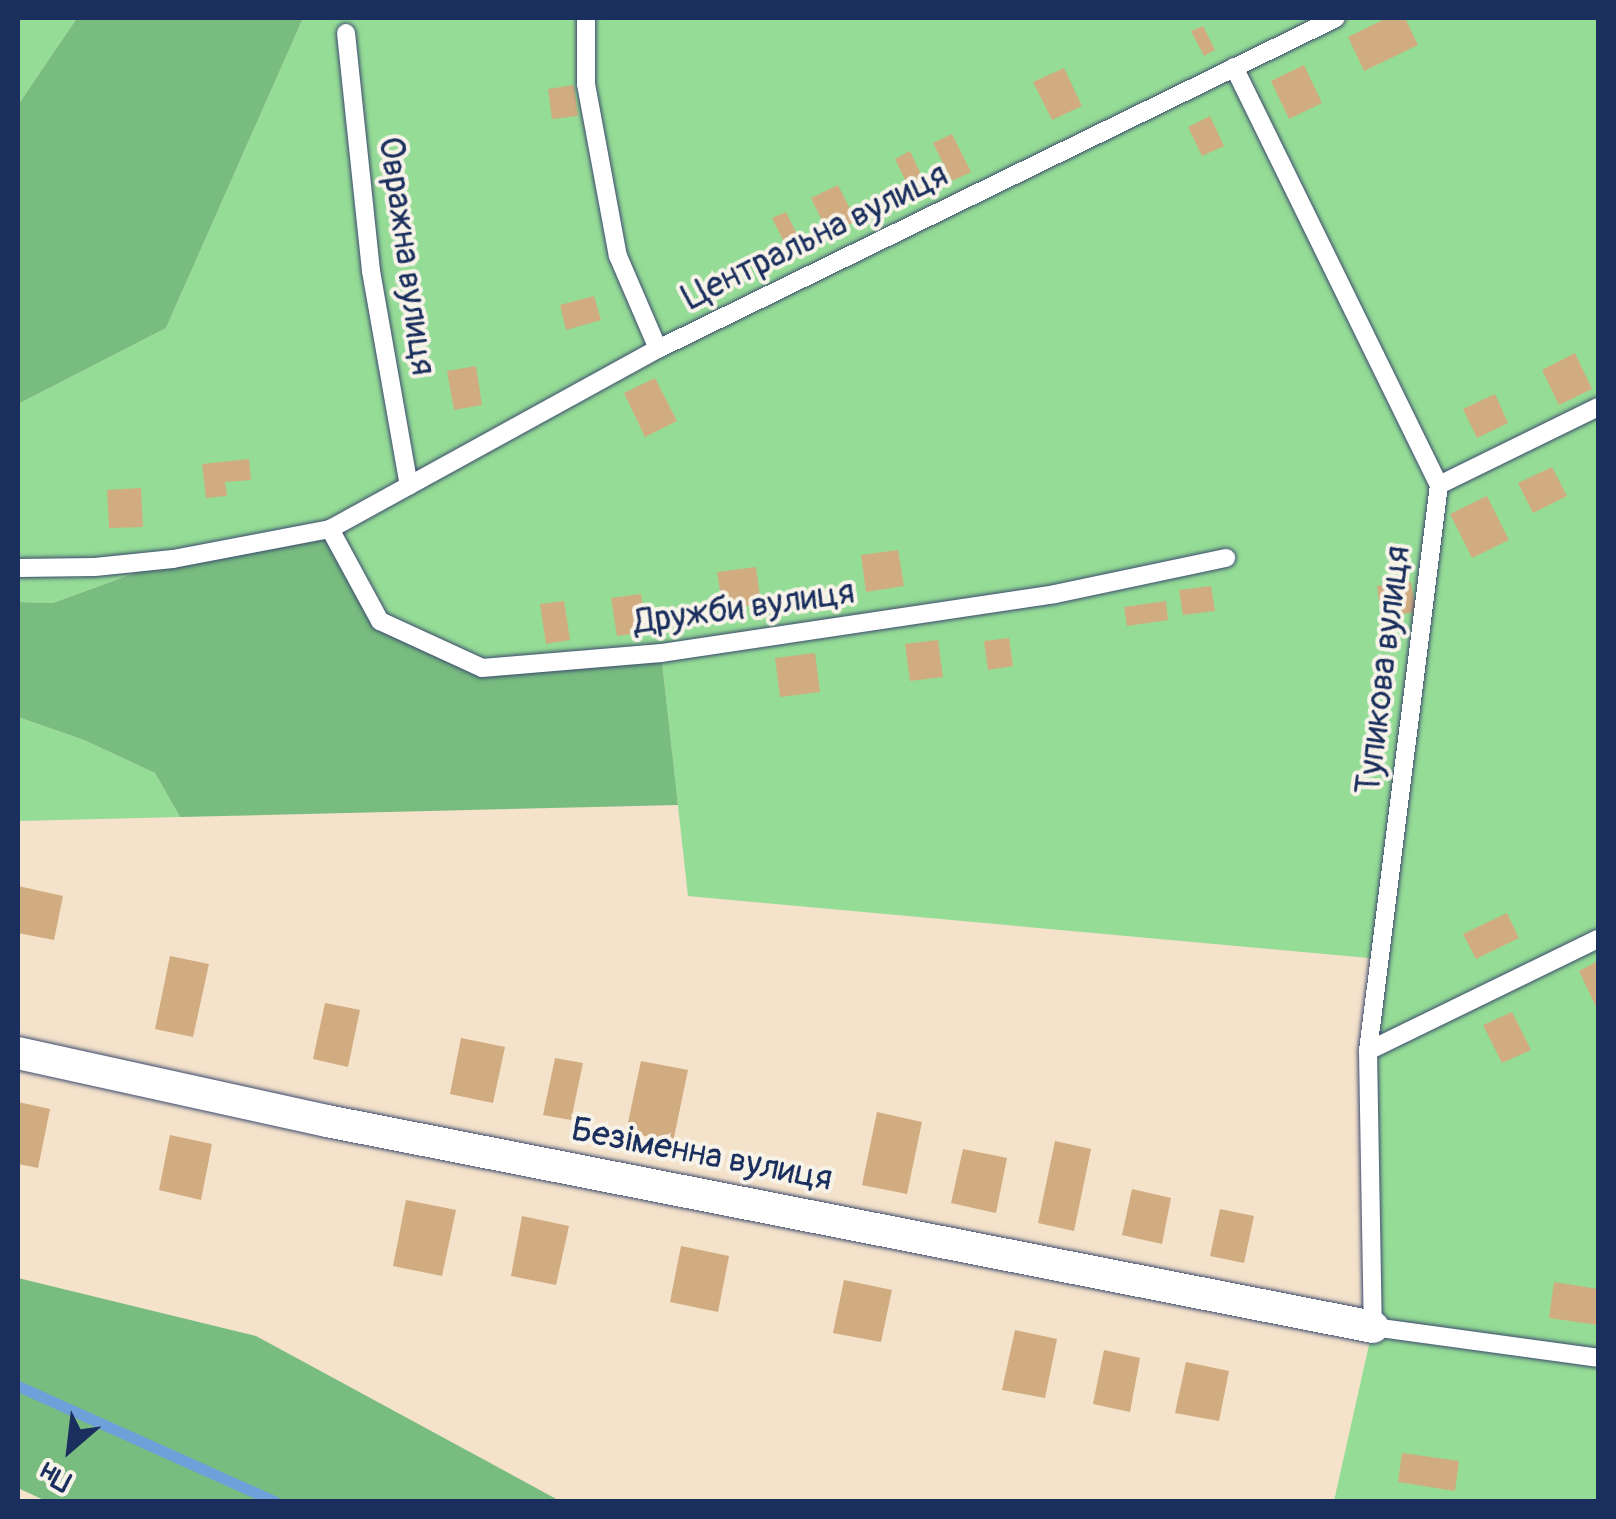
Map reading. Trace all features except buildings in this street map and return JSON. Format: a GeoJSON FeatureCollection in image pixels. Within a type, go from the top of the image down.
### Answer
{"type":"FeatureCollection","features":[{"type":"Feature","properties":{"kind":"street","name":"Безіменна вулиця"},"geometry":{"type":"LineString","coordinates":[[18,1053],[327,1121],[1373,1327]]}},
{"type":"Feature","properties":{"kind":"lane"},"geometry":{"type":"LineString","coordinates":[[586,18],[586,84],[618,256],[658,349]]}},
{"type":"Feature","properties":{"kind":"lane","name":"Центральна вулиця"},"geometry":{"type":"LineString","coordinates":[[18,568],[96,568],[173,559],[330,529],[658,349],[1336,18]]}},
{"type":"Feature","properties":{"kind":"lane","name":"Овражна вулиця"},"geometry":{"type":"LineString","coordinates":[[346,34],[371,270],[409,486]]}},
{"type":"Feature","properties":{"kind":"lane"},"geometry":{"type":"LineString","coordinates":[[1234,67],[1440,485],[1598,407]]}},
{"type":"Feature","properties":{"kind":"lane","name":"Тупикова вулиця"},"geometry":{"type":"LineString","coordinates":[[1373,1327],[1368,1051],[1440,485]]}},
{"type":"Feature","properties":{"kind":"lane","name":"Дружби вулиця"},"geometry":{"type":"LineString","coordinates":[[330,529],[380,621],[482,668],[661,653],[1055,594],[1226,558]]}},
{"type":"Feature","properties":{"kind":"lane"},"geometry":{"type":"LineString","coordinates":[[1368,1051],[1598,939]]}},
{"type":"Feature","properties":{"kind":"lane"},"geometry":{"type":"LineString","coordinates":[[1373,1327],[1598,1358]]}},
{"type":"Feature","properties":{"kind":"green space"},"geometry":{"type":"Polygon","coordinates":[[[18,18],[77,18],[18,105],[18,18]]]}},
{"type":"Feature","properties":{"kind":"green space"},"geometry":{"type":"Polygon","coordinates":[[[77,18],[303,18],[166,328],[18,404],[18,105],[77,18]]]}},
{"type":"Feature","properties":{"kind":"green space"},"geometry":{"type":"Polygon","coordinates":[[[303,18],[1598,18],[1598,1501],[1334,1501],[1373,1327],[1368,1051],[1379,959],[688,896],[661,653],[482,668],[173,559],[53,603],[18,602],[18,404],[166,328],[303,18]]]}},
{"type":"Feature","properties":{"kind":"green space"},"geometry":{"type":"Polygon","coordinates":[[[330,529],[380,621],[482,668],[661,653],[678,805],[180,817],[155,773],[84,740],[18,717],[18,602],[53,603],[173,559],[330,529]]]}},
{"type":"Feature","properties":{"kind":"green space"},"geometry":{"type":"Polygon","coordinates":[[[18,717],[84,740],[155,773],[180,817],[18,821],[18,717]]]}},
{"type":"Feature","properties":{"kind":"green space"},"geometry":{"type":"Polygon","coordinates":[[[18,1278],[256,1336],[560,1501],[46,1501],[18,1488],[18,1278]]]}},
{"type":"Feature","properties":{"kind":"waterway"},"geometry":{"type":"LineString","coordinates":[[18,1386],[276,1502]]}}]}
